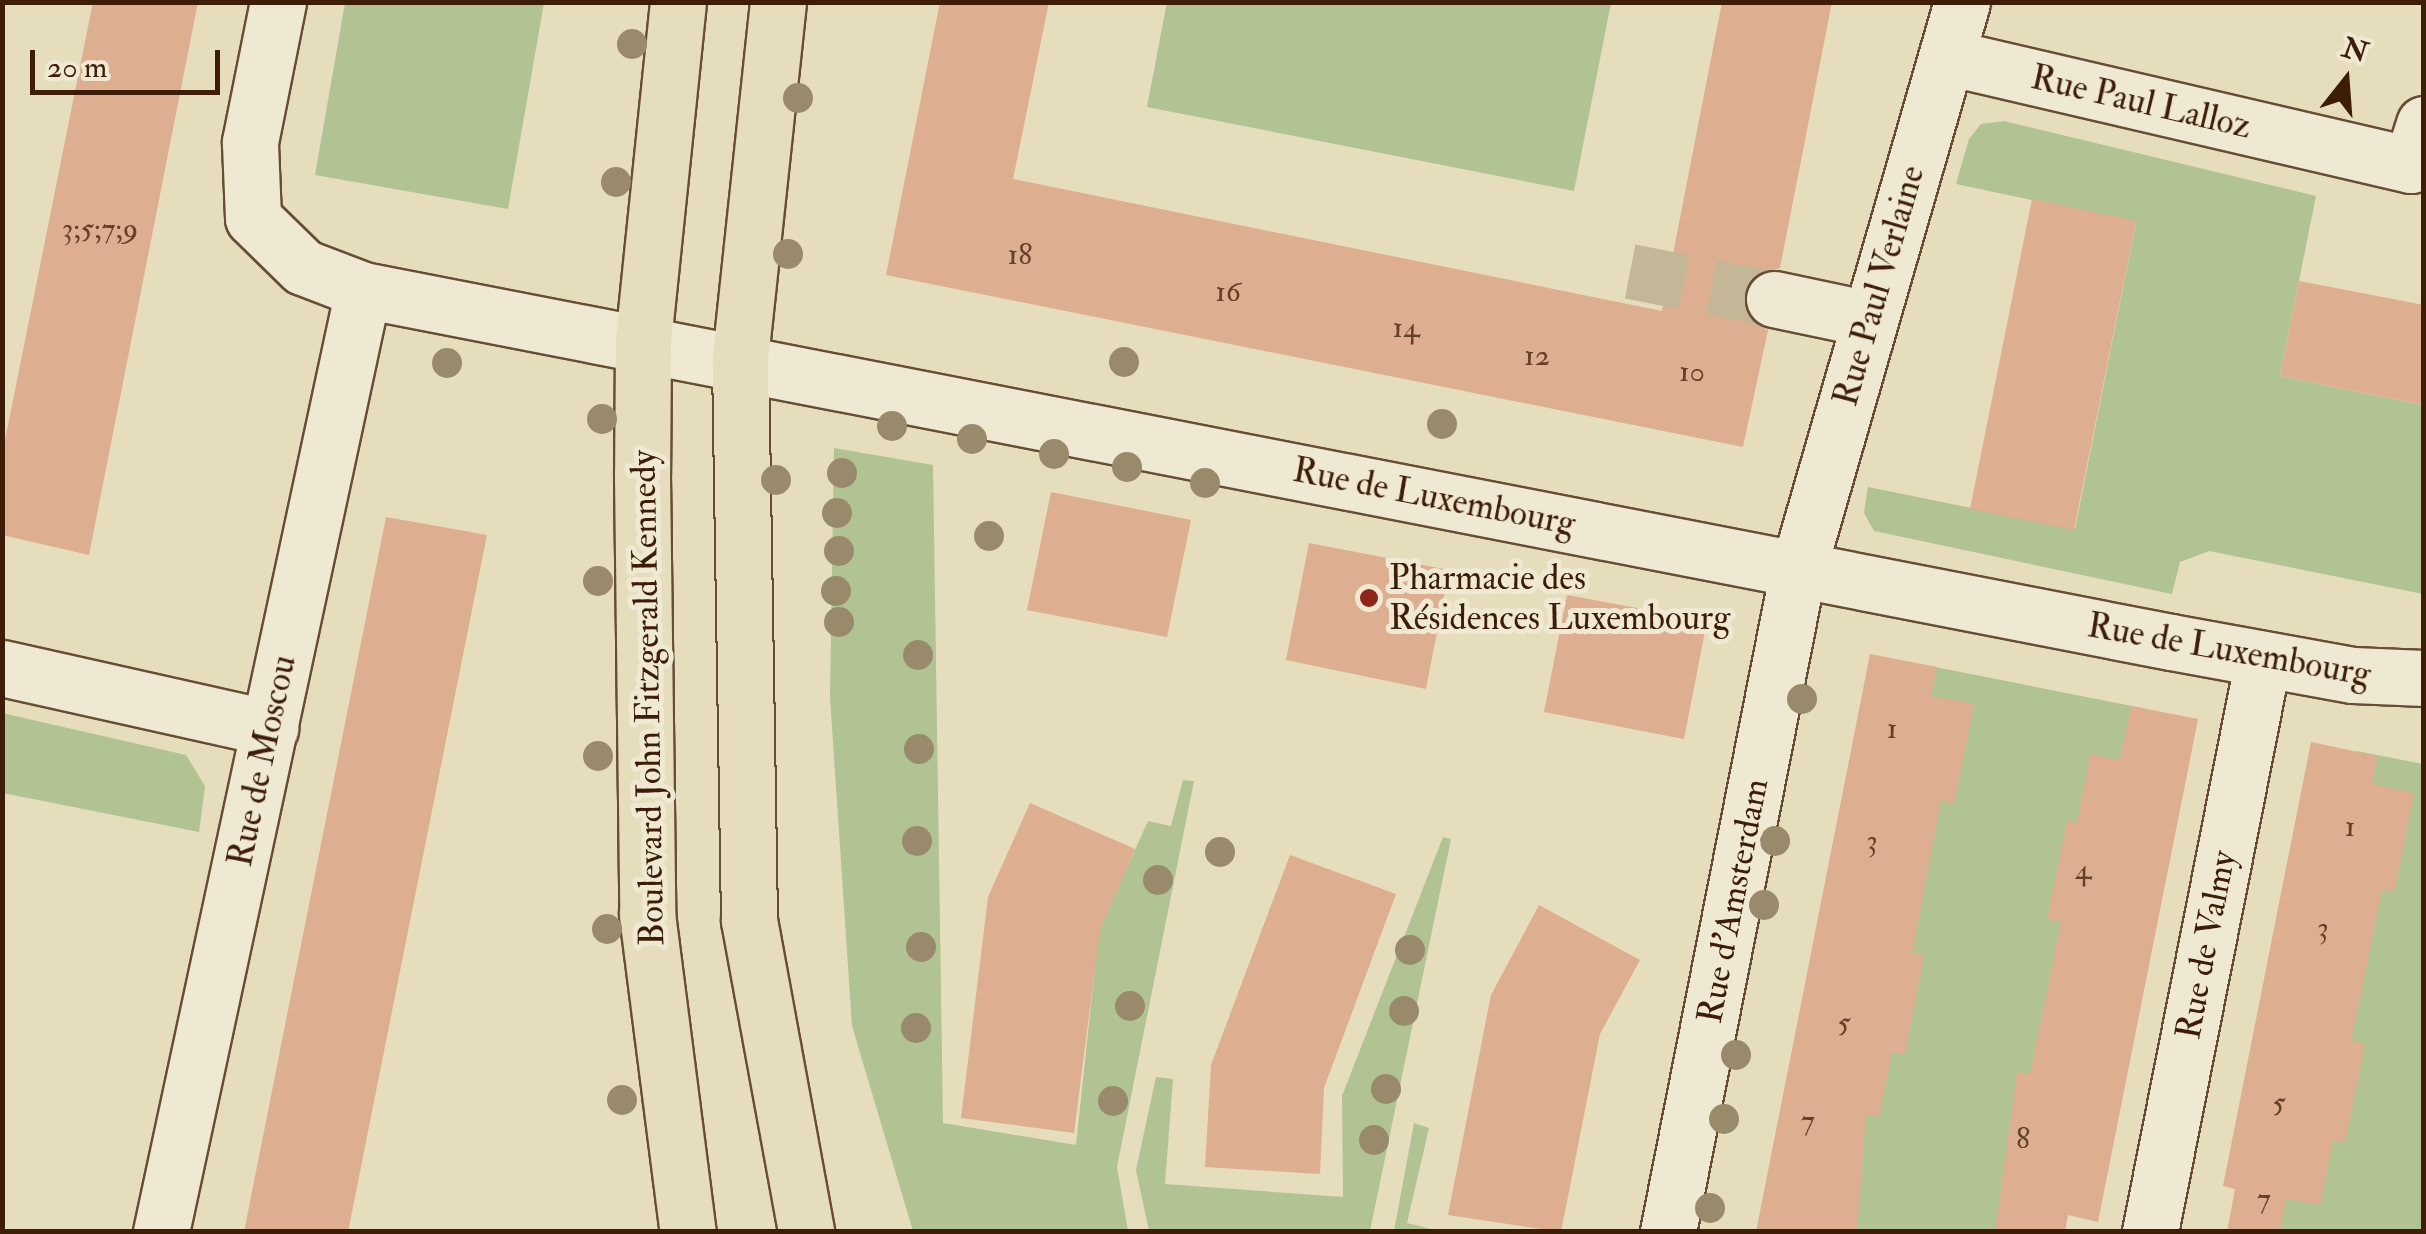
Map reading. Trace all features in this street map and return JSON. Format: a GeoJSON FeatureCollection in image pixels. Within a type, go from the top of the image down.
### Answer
{"type":"FeatureCollection","features":[{"type":"Feature","properties":{"kind":"main road","name":"Boulevard John Fitzgerald Kennedy"},"geometry":{"type":"LineString","coordinates":[[678,2],[643,343],[647,914],[688,1232]]}},
{"type":"Feature","properties":{"kind":"main road"},"geometry":{"type":"LineString","coordinates":[[778,2],[740,360],[750,920],[806,1232]]}},
{"type":"Feature","properties":{"kind":"street"},"geometry":{"type":"LineString","coordinates":[[278,2],[250,142],[253,218],[303,267],[363,290],[740,360]]}},
{"type":"Feature","properties":{"kind":"street","name":"Rue Paul Verlaine"},"geometry":{"type":"LineString","coordinates":[[1798,570],[1962,2]]}},
{"type":"Feature","properties":{"kind":"street","name":"Rue Paul Lalloz"},"geometry":{"type":"LineString","coordinates":[[1946,56],[2411,164],[2424,124]]}},
{"type":"Feature","properties":{"kind":"street","name":"Rue de Moscou"},"geometry":{"type":"LineString","coordinates":[[160,1232],[363,290]]}},
{"type":"Feature","properties":{"kind":"street"},"geometry":{"type":"LineString","coordinates":[[1774,300],[1869,319]]}},
{"type":"Feature","properties":{"kind":"street","name":"Rue de Luxembourg"},"geometry":{"type":"LineString","coordinates":[[740,360],[2263,659],[2424,678]]}},
{"type":"Feature","properties":{"kind":"street","name":"Rue d'Amsterdam"},"geometry":{"type":"LineString","coordinates":[[1668,1232],[1798,570]]}},
{"type":"Feature","properties":{"kind":"street","name":"Rue de Valmy"},"geometry":{"type":"LineString","coordinates":[[2150,1232],[2263,659]]}},
{"type":"Feature","properties":{"kind":"street"},"geometry":{"type":"LineString","coordinates":[[2,668],[270,728]]}},
{"type":"Feature","properties":{"kind":"green space"},"geometry":{"type":"Polygon","coordinates":[[[1167,2],[1611,3],[1574,191],[1147,107],[1167,2]]]}},
{"type":"Feature","properties":{"kind":"green space"},"geometry":{"type":"Polygon","coordinates":[[[345,3],[544,3],[508,209],[315,175],[345,3]]]}},
{"type":"Feature","properties":{"kind":"green space"},"geometry":{"type":"Polygon","coordinates":[[[2004,121],[2316,196],[2280,376],[2423,405],[2423,594],[2209,551],[2180,562],[2172,594],[1874,531],[1864,513],[1868,487],[2075,529],[2136,222],[1956,184],[1969,139],[1981,124],[2004,121]]]}},
{"type":"Feature","properties":{"kind":"green space"},"geometry":{"type":"Polygon","coordinates":[[[834,448],[933,465],[943,1123],[1076,1145],[1099,930],[1148,821],[1171,826],[1183,780],[1194,781],[1117,1167],[1128,1231],[913,1231],[852,1026],[830,697],[834,448]]]}},
{"type":"Feature","properties":{"kind":"green space"},"geometry":{"type":"Polygon","coordinates":[[[1920,664],[2147,709],[2043,1231],[1803,1232],[1920,664]]]}},
{"type":"Feature","properties":{"kind":"green space"},"geometry":{"type":"Polygon","coordinates":[[[2,713],[186,755],[205,786],[199,832],[3,793],[2,713]]]}},
{"type":"Feature","properties":{"kind":"green space"},"geometry":{"type":"Polygon","coordinates":[[[2357,751],[2423,764],[2423,1231],[2260,1232],[2357,751]]]}},
{"type":"Feature","properties":{"kind":"green space"},"geometry":{"type":"Polygon","coordinates":[[[1443,837],[1451,839],[1370,1231],[1149,1231],[1136,1170],[1156,1077],[1173,1079],[1165,1184],[1343,1197],[1342,1096],[1443,837]]]}},
{"type":"Feature","properties":{"kind":"green space"},"geometry":{"type":"Polygon","coordinates":[[[1414,1123],[1429,1128],[1407,1223],[1439,1231],[1394,1231],[1414,1123]]]}},
{"type":"Feature","properties":{"kind":"building"},"geometry":{"type":"Polygon","coordinates":[[[93,2],[198,2],[89,555],[2,535],[2,455],[93,2]]]}},
{"type":"Feature","properties":{"kind":"building"},"geometry":{"type":"Polygon","coordinates":[[[940,2],[1049,2],[1013,179],[1662,311],[1722,2],[1832,2],[1780,268],[1751,278],[1743,294],[1752,322],[1768,330],[1743,447],[886,275],[940,2]]]}},
{"type":"Feature","properties":{"kind":"building"},"geometry":{"type":"Polygon","coordinates":[[[2032,199],[2136,221],[2074,530],[1970,509],[2032,199]]]}},
{"type":"Feature","properties":{"kind":"building"},"geometry":{"type":"Polygon","coordinates":[[[2299,281],[2424,305],[2424,405],[2280,376],[2299,281]]]}},
{"type":"Feature","properties":{"kind":"building"},"geometry":{"type":"Polygon","coordinates":[[[1051,492],[1191,520],[1167,637],[1027,610],[1051,492]]]}},
{"type":"Feature","properties":{"kind":"building"},"geometry":{"type":"Polygon","coordinates":[[[386,517],[487,535],[348,1232],[244,1232],[386,517]]]}},
{"type":"Feature","properties":{"kind":"building"},"geometry":{"type":"Polygon","coordinates":[[[1309,543],[1449,570],[1426,689],[1286,660],[1309,543]]]}},
{"type":"Feature","properties":{"kind":"building"},"geometry":{"type":"Polygon","coordinates":[[[1567,595],[1707,621],[1684,739],[1544,712],[1567,595]]]}},
{"type":"Feature","properties":{"kind":"building"},"geometry":{"type":"Polygon","coordinates":[[[1870,654],[1937,667],[1931,696],[1974,704],[1954,804],[1941,801],[1912,953],[1924,955],[1905,1054],[1892,1052],[1879,1117],[1866,1115],[1857,1232],[1756,1232],[1870,654]]]}},
{"type":"Feature","properties":{"kind":"building"},"geometry":{"type":"Polygon","coordinates":[[[2131,706],[2198,719],[2098,1222],[2068,1215],[2065,1232],[1995,1232],[2017,1072],[2030,1074],[2061,922],[2047,919],[2067,821],[2077,823],[2090,754],[2120,760],[2131,706]]]}},
{"type":"Feature","properties":{"kind":"building"},"geometry":{"type":"Polygon","coordinates":[[[2311,742],[2377,756],[2372,784],[2414,793],[2394,892],[2382,889],[2351,1041],[2365,1044],[2345,1142],[2333,1140],[2320,1205],[2286,1199],[2279,1232],[2227,1232],[2235,1189],[2223,1186],[2311,742]]]}},
{"type":"Feature","properties":{"kind":"building"},"geometry":{"type":"Polygon","coordinates":[[[1030,803],[1135,849],[1100,930],[1074,1133],[961,1118],[988,897],[1030,803]]]}},
{"type":"Feature","properties":{"kind":"building"},"geometry":{"type":"Polygon","coordinates":[[[1290,855],[1396,894],[1324,1088],[1320,1174],[1205,1167],[1211,1065],[1290,855]]]}},
{"type":"Feature","properties":{"kind":"building"},"geometry":{"type":"Polygon","coordinates":[[[1539,905],[1640,960],[1600,1034],[1561,1232],[1448,1215],[1491,995],[1539,905]]]}},
{"type":"Feature","properties":{"kind":"tunnel"},"geometry":{"type":"LineString","coordinates":[[1630,271],[1774,299]]}},
{"type":"Feature","properties":{"kind":"place","name":"Pharmacie des Résidences Luxembourg"},"geometry":{"type":"Point","coordinates":[1369,598]}}]}
